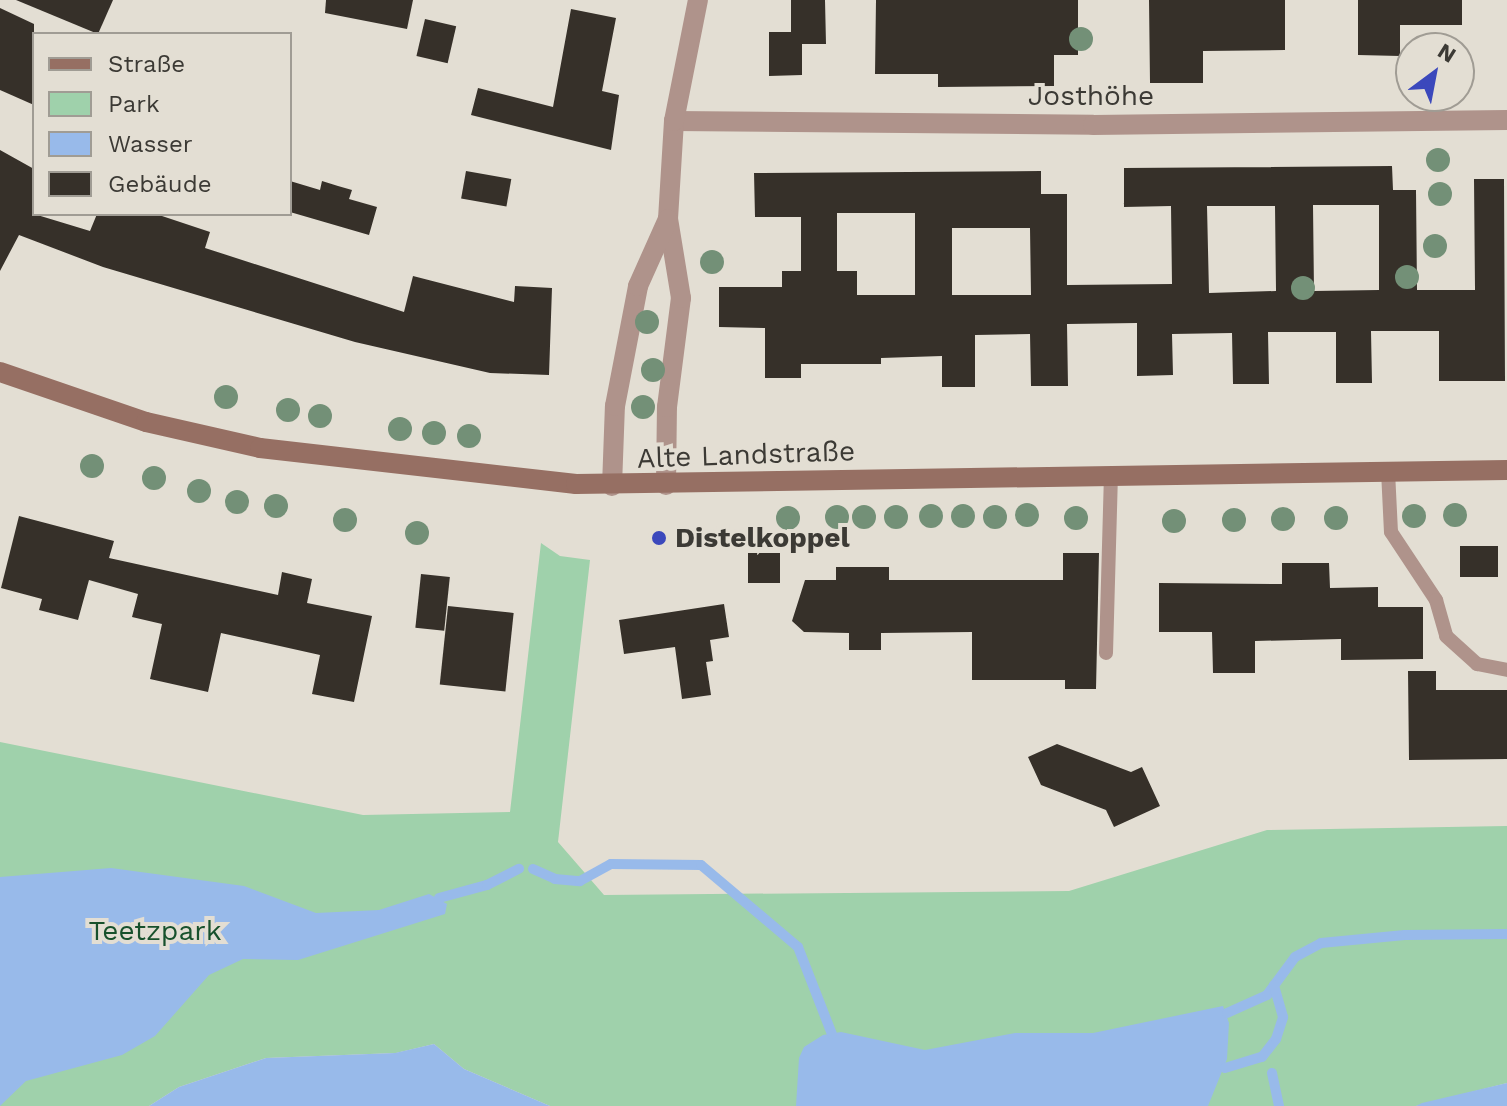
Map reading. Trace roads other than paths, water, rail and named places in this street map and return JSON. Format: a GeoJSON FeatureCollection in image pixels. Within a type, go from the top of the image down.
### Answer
{"type":"FeatureCollection","features":[{"type":"Feature","properties":{"kind":"main road","name":"Alte Landstraße"},"geometry":{"type":"LineString","coordinates":[[0,372],[146,422],[260,448],[352,462],[612,486],[1111,474],[1507,470]]}},
{"type":"Feature","properties":{"kind":"street"},"geometry":{"type":"LineString","coordinates":[[666,485],[667,407],[681,298],[668,219],[674,121],[698,0]]}},
{"type":"Feature","properties":{"kind":"street","name":"Josthöhe"},"geometry":{"type":"LineString","coordinates":[[674,121],[1123,125],[1507,120]]}},
{"type":"Feature","properties":{"kind":"street"},"geometry":{"type":"LineString","coordinates":[[612,486],[615,406],[638,286],[668,219]]}},
{"type":"Feature","properties":{"kind":"lane"},"geometry":{"type":"LineString","coordinates":[[1388,471],[1391,532],[1436,600],[1446,636],[1477,664],[1507,670]]}},
{"type":"Feature","properties":{"kind":"lane"},"geometry":{"type":"LineString","coordinates":[[1106,653],[1111,474]]}},
{"type":"Feature","properties":{"kind":"water"},"geometry":{"type":"Polygon","coordinates":[[[111,868],[244,886],[316,913],[379,910],[429,894],[447,904],[445,914],[298,960],[243,959],[209,975],[155,1036],[122,1055],[26,1081],[0,1106],[0,877],[111,868]]]}},
{"type":"Feature","properties":{"kind":"water"},"geometry":{"type":"Polygon","coordinates":[[[1223,1006],[1229,1023],[1227,1059],[1208,1106],[796,1106],[799,1058],[804,1047],[823,1035],[841,1032],[925,1050],[1015,1033],[1093,1033],[1223,1006]]]}},
{"type":"Feature","properties":{"kind":"water"},"geometry":{"type":"Polygon","coordinates":[[[434,1044],[464,1069],[550,1106],[149,1106],[179,1087],[266,1058],[395,1053],[434,1044]]]}},
{"type":"Feature","properties":{"kind":"water"},"geometry":{"type":"Polygon","coordinates":[[[1507,1083],[1507,1106],[1416,1106],[1422,1103],[1507,1083]]]}},
{"type":"Feature","properties":{"kind":"waterway"},"geometry":{"type":"LineString","coordinates":[[533,869],[555,879],[580,881],[611,864],[701,865],[798,947],[832,1034]]}},
{"type":"Feature","properties":{"kind":"waterway"},"geometry":{"type":"LineString","coordinates":[[439,898],[487,885],[519,869]]}},
{"type":"Feature","properties":{"kind":"waterway"},"geometry":{"type":"LineString","coordinates":[[1227,1013],[1267,995],[1295,957],[1321,943],[1405,935],[1507,934]]}},
{"type":"Feature","properties":{"kind":"waterway"},"geometry":{"type":"LineString","coordinates":[[1225,1068],[1262,1057],[1276,1039],[1283,1017],[1274,985]]}},
{"type":"Feature","properties":{"kind":"waterway"},"geometry":{"type":"LineString","coordinates":[[1272,1073],[1279,1106]]}},
{"type":"Feature","properties":{"kind":"place","name":"Distelkoppel"},"geometry":{"type":"Point","coordinates":[659,538]}},
{"type":"Feature","properties":{"kind":"park label","name":"Teetzpark"},"geometry":{"type":"Point","coordinates":[155,931]}}]}
